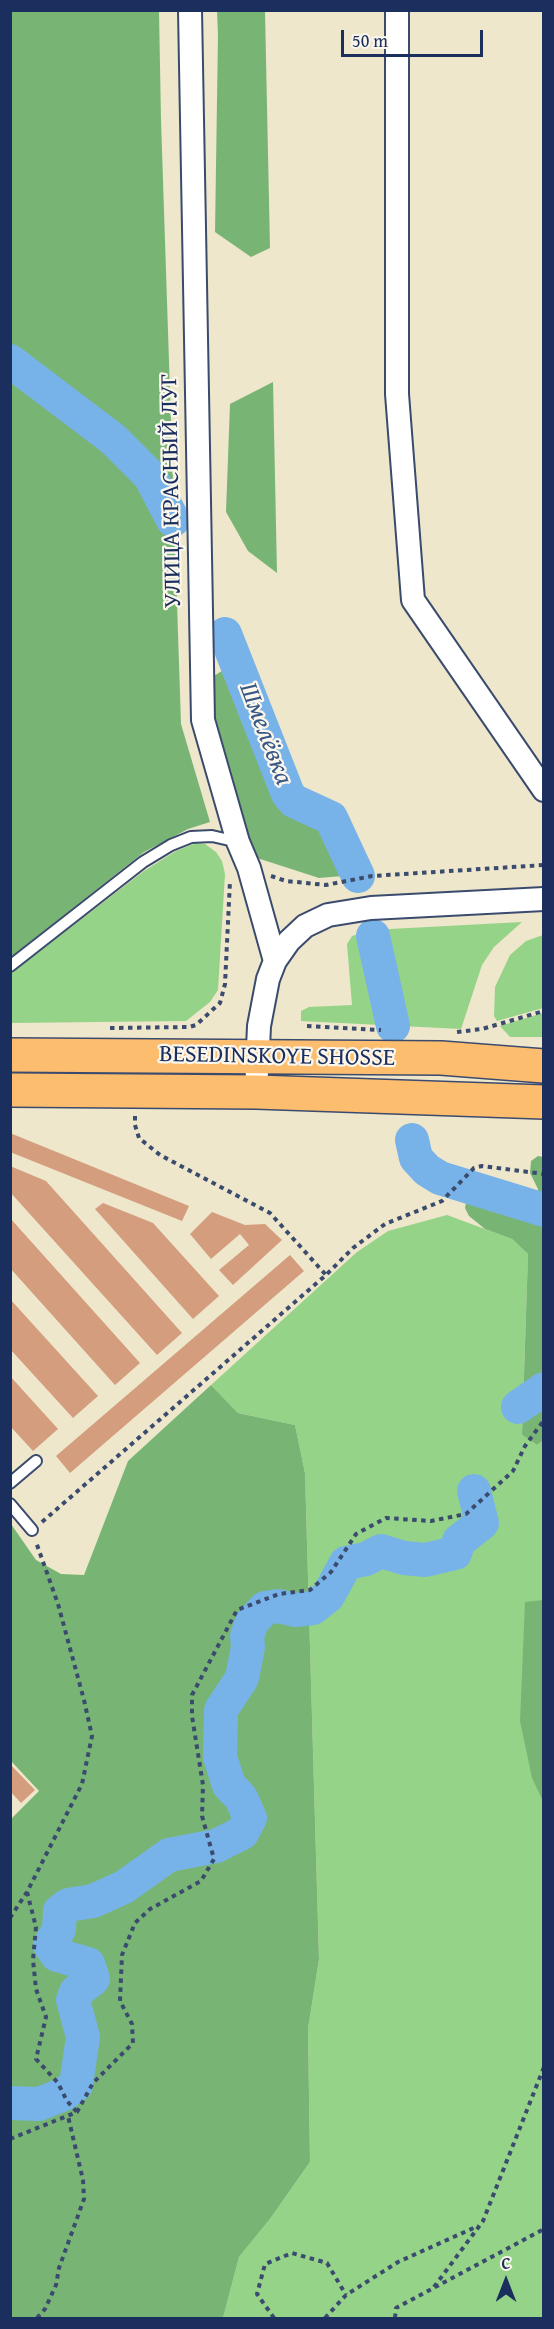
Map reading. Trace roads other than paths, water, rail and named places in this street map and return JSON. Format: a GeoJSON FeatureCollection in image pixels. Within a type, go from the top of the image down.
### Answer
{"type":"FeatureCollection","features":[{"type":"Feature","properties":{"kind":"main road","name":"BESEDINSKOYE SHOSSE"},"geometry":{"type":"LineString","coordinates":[[10,1055],[257,1056],[453,1046],[543,1066]]}},
{"type":"Feature","properties":{"kind":"main road"},"geometry":{"type":"LineString","coordinates":[[453,1046],[543,1056]]}},
{"type":"Feature","properties":{"kind":"main road","name":"BESEDINSKOYE SHOSSE"},"geometry":{"type":"LineString","coordinates":[[10,1090],[256,1092],[543,1102]]}},
{"type":"Feature","properties":{"kind":"street","name":"УЛИЦА КРАСНЫЙ ЛУГ"},"geometry":{"type":"LineString","coordinates":[[190,10],[203,720],[238,842],[249,868],[274,961]]}},
{"type":"Feature","properties":{"kind":"street"},"geometry":{"type":"LineString","coordinates":[[397,10],[396,394],[413,600],[543,790]]}},
{"type":"Feature","properties":{"kind":"street"},"geometry":{"type":"LineString","coordinates":[[256,1092],[259,1026],[266,988],[274,961],[289,941],[305,926],[328,915],[371,908],[543,899]]}},
{"type":"Feature","properties":{"kind":"lane"},"geometry":{"type":"LineString","coordinates":[[10,966],[143,861],[171,845],[191,837],[212,836],[238,842]]}},
{"type":"Feature","properties":{"kind":"lane"},"geometry":{"type":"LineString","coordinates":[[10,1483],[36,1461]]}},
{"type":"Feature","properties":{"kind":"lane"},"geometry":{"type":"LineString","coordinates":[[10,1504],[32,1530]]}},
{"type":"Feature","properties":{"kind":"waterway","name":"Шмелёвка"},"geometry":{"type":"LineString","coordinates":[[10,361],[113,439],[150,476],[173,520]]}},
{"type":"Feature","properties":{"kind":"waterway","name":"Шмелёвка"},"geometry":{"type":"LineString","coordinates":[[225,634],[288,794],[294,801],[331,818],[358,876]]}},
{"type":"Feature","properties":{"kind":"waterway","name":"Шмелёвка"},"geometry":{"type":"LineString","coordinates":[[373,936],[393,1026]]}},
{"type":"Feature","properties":{"kind":"waterway","name":"Шмелёвка"},"geometry":{"type":"LineString","coordinates":[[412,1140],[416,1158],[427,1170],[440,1178],[544,1210]]}},
{"type":"Feature","properties":{"kind":"waterway","name":"Шмелёвка"},"geometry":{"type":"LineString","coordinates":[[518,1407],[544,1389]]}},
{"type":"Feature","properties":{"kind":"waterway","name":"Шмелёвка"},"geometry":{"type":"LineString","coordinates":[[10,2103],[39,2104],[64,2094],[76,2085],[83,2037],[73,2000],[76,1992],[93,1979],[88,1964],[57,1955],[50,1945],[59,1929],[60,1911],[68,1905],[93,1901],[124,1887],[169,1855],[216,1846],[242,1833],[250,1818],[241,1798],[229,1785],[220,1757],[221,1710],[242,1678],[248,1647],[247,1636],[252,1622],[265,1608],[278,1606],[295,1610],[313,1608],[328,1596],[346,1563],[366,1559],[381,1551],[404,1558],[425,1560],[455,1553],[459,1541],[482,1523],[474,1491]]}}]}
